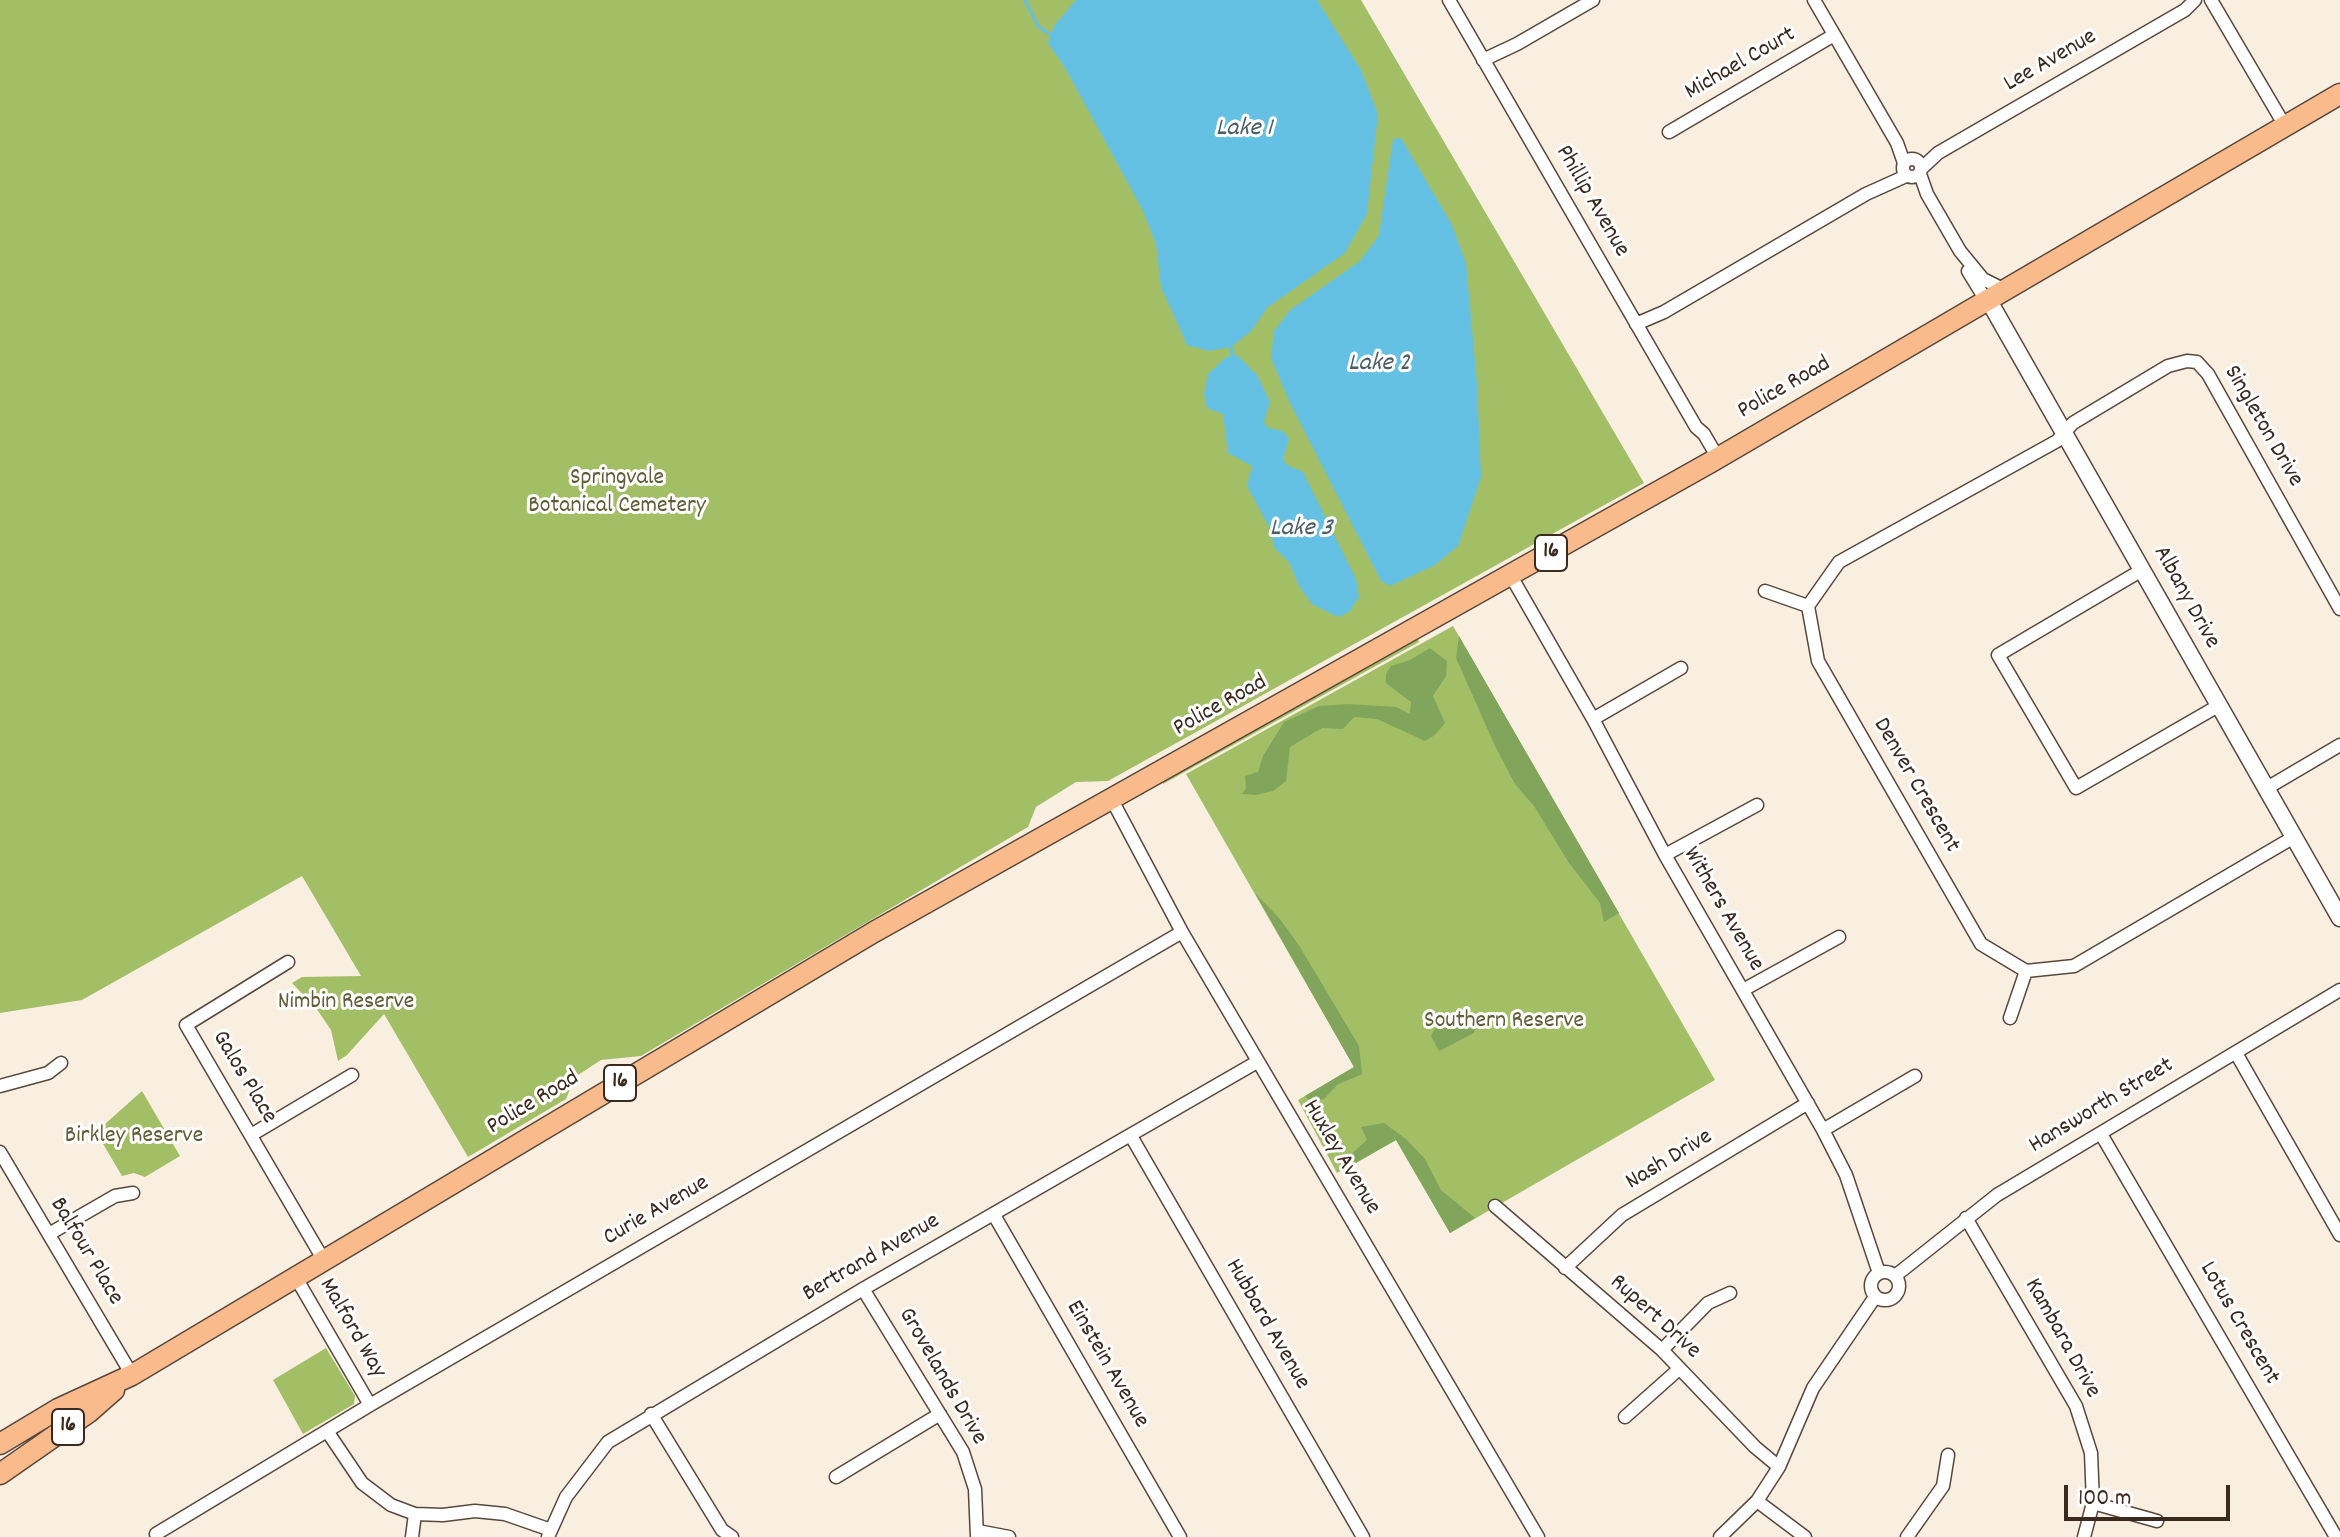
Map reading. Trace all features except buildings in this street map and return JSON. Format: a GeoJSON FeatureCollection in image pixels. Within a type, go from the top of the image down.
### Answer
{"type":"FeatureCollection","features":[{"type":"Feature","properties":{"kind":"main road","name":"Police Road"},"geometry":{"type":"LineString","coordinates":[[0,1444],[58,1409],[132,1375],[874,932],[1714,460],[2340,94]]}},
{"type":"Feature","properties":{"kind":"main road","name":"Police Road"},"geometry":{"type":"LineString","coordinates":[[0,1474],[89,1412],[132,1375]]}},
{"type":"Feature","properties":{"kind":"street","name":"Phillip Avenue"},"geometry":{"type":"LineString","coordinates":[[1449,0],[1696,427],[1704,434],[1714,460]]}},
{"type":"Feature","properties":{"kind":"street"},"geometry":{"type":"LineString","coordinates":[[1485,63],[1593,0]]}},
{"type":"Feature","properties":{"kind":"street"},"geometry":{"type":"LineString","coordinates":[[1814,0],[1960,251],[1994,298]]}},
{"type":"Feature","properties":{"kind":"street","name":"Lee Avenue"},"geometry":{"type":"LineString","coordinates":[[2185,10],[2195,0]]}},
{"type":"Feature","properties":{"kind":"street"},"geometry":{"type":"LineString","coordinates":[[2212,0],[2285,126]]}},
{"type":"Feature","properties":{"kind":"street","name":"Lee Avenue"},"geometry":{"type":"LineString","coordinates":[[1638,328],[2185,10],[2212,0]]}},
{"type":"Feature","properties":{"kind":"street","name":"Michael Court"},"geometry":{"type":"LineString","coordinates":[[1669,132],[1834,35]]}},
{"type":"Feature","properties":{"kind":"street"},"geometry":{"type":"LineString","coordinates":[[1960,251],[1962,261],[1994,298]]}},
{"type":"Feature","properties":{"kind":"street","name":"Albany Drive"},"geometry":{"type":"LineString","coordinates":[[1994,298],[2063,434],[2340,918]]}},
{"type":"Feature","properties":{"kind":"street","name":"Singleton Drive"},"geometry":{"type":"LineString","coordinates":[[2063,434],[2073,423],[2168,366],[2197,362],[2208,374],[2340,609]]}},
{"type":"Feature","properties":{"kind":"street"},"geometry":{"type":"LineString","coordinates":[[1765,591],[1808,606],[1839,562],[2057,441],[2063,434]]}},
{"type":"Feature","properties":{"kind":"street"},"geometry":{"type":"LineString","coordinates":[[2142,570],[1998,655],[2076,788],[2218,706]]}},
{"type":"Feature","properties":{"kind":"street","name":"Withers Avenue"},"geometry":{"type":"LineString","coordinates":[[1511,576],[1593,719],[1665,855],[1823,1130],[1846,1175],[1879,1273]]}},
{"type":"Feature","properties":{"kind":"street","name":"Denver Crescent"},"geometry":{"type":"LineString","coordinates":[[1808,606],[1818,661],[1981,944],[2026,971]]}},
{"type":"Feature","properties":{"kind":"street"},"geometry":{"type":"LineString","coordinates":[[1593,719],[1681,668]]}},
{"type":"Feature","properties":{"kind":"street"},"geometry":{"type":"LineString","coordinates":[[2267,788],[2340,745]]}},
{"type":"Feature","properties":{"kind":"street","name":"Huxley Avenue"},"geometry":{"type":"LineString","coordinates":[[1111,798],[1182,932],[1257,1062],[1538,1537]]}},
{"type":"Feature","properties":{"kind":"street"},"geometry":{"type":"LineString","coordinates":[[1665,855],[1757,805]]}},
{"type":"Feature","properties":{"kind":"street"},"geometry":{"type":"LineString","coordinates":[[2010,1018],[2026,971],[2074,966],[2294,837]]}},
{"type":"Feature","properties":{"kind":"street","name":"Curie Avenue"},"geometry":{"type":"LineString","coordinates":[[156,1534],[370,1405],[1182,932]]}},
{"type":"Feature","properties":{"kind":"street"},"geometry":{"type":"LineString","coordinates":[[1743,990],[1839,937]]}},
{"type":"Feature","properties":{"kind":"street","name":"Galos Place"},"geometry":{"type":"LineString","coordinates":[[288,962],[186,1025],[323,1259]]}},
{"type":"Feature","properties":{"kind":"street","name":"Hansworth Street"},"geometry":{"type":"LineString","coordinates":[[1895,1276],[1997,1195],[2340,990]]}},
{"type":"Feature","properties":{"kind":"street"},"geometry":{"type":"LineString","coordinates":[[2236,1053],[2340,1235]]}},
{"type":"Feature","properties":{"kind":"street","name":"Bertrand Avenue"},"geometry":{"type":"LineString","coordinates":[[550,1533],[566,1497],[608,1442],[863,1289],[1257,1062]]}},
{"type":"Feature","properties":{"kind":"street"},"geometry":{"type":"LineString","coordinates":[[0,1086],[48,1073],[61,1063]]}},
{"type":"Feature","properties":{"kind":"street"},"geometry":{"type":"LineString","coordinates":[[251,1135],[352,1075]]}},
{"type":"Feature","properties":{"kind":"street"},"geometry":{"type":"LineString","coordinates":[[1823,1130],[1915,1076]]}},
{"type":"Feature","properties":{"kind":"street","name":"Nash Drive"},"geometry":{"type":"LineString","coordinates":[[1565,1268],[1622,1215],[1808,1103]]}},
{"type":"Feature","properties":{"kind":"street","name":"Lotus Crescent"},"geometry":{"type":"LineString","coordinates":[[2101,1134],[2338,1537]]}},
{"type":"Feature","properties":{"kind":"street","name":"Hubbard Avenue"},"geometry":{"type":"LineString","coordinates":[[1131,1136],[1363,1537]]}},
{"type":"Feature","properties":{"kind":"street","name":"Balfour Place"},"geometry":{"type":"LineString","coordinates":[[0,1152],[132,1375]]}},
{"type":"Feature","properties":{"kind":"street"},"geometry":{"type":"LineString","coordinates":[[49,1234],[115,1196],[133,1193]]}},
{"type":"Feature","properties":{"kind":"street","name":"Rupert Drive"},"geometry":{"type":"LineString","coordinates":[[1495,1206],[1662,1350],[1755,1447],[1779,1467]]}},
{"type":"Feature","properties":{"kind":"street","name":"Einstein Avenue"},"geometry":{"type":"LineString","coordinates":[[994,1215],[1180,1537]]}},
{"type":"Feature","properties":{"kind":"street","name":"Kambara Drive"},"geometry":{"type":"LineString","coordinates":[[1966,1218],[2076,1406],[2091,1453],[2093,1503],[2084,1537]]}},
{"type":"Feature","properties":{"kind":"street"},"geometry":{"type":"LineString","coordinates":[[1888,1272],[1895,1276],[1899,1285],[1895,1296],[1886,1301],[1875,1297],[1871,1283],[1879,1273],[1888,1272]]}},
{"type":"Feature","properties":{"kind":"street","name":"Malford Way"},"geometry":{"type":"LineString","coordinates":[[295,1276],[370,1405]]}},
{"type":"Feature","properties":{"kind":"street","name":"Grovelands Drive"},"geometry":{"type":"LineString","coordinates":[[863,1289],[963,1452],[975,1489],[978,1534]]}},
{"type":"Feature","properties":{"kind":"street"},"geometry":{"type":"LineString","coordinates":[[1662,1350],[1708,1303],[1730,1293]]}},
{"type":"Feature","properties":{"kind":"street"},"geometry":{"type":"LineString","coordinates":[[1720,1537],[1757,1501],[1779,1467],[1813,1388],[1875,1297]]}},
{"type":"Feature","properties":{"kind":"street"},"geometry":{"type":"LineString","coordinates":[[1625,1417],[1679,1369]]}},
{"type":"Feature","properties":{"kind":"street"},"geometry":{"type":"LineString","coordinates":[[651,1414],[722,1530],[732,1537]]}},
{"type":"Feature","properties":{"kind":"street"},"geometry":{"type":"LineString","coordinates":[[836,1477],[940,1414]]}},
{"type":"Feature","properties":{"kind":"street"},"geometry":{"type":"LineString","coordinates":[[327,1431],[362,1483],[391,1505],[415,1514],[475,1511],[505,1514],[550,1533]]}},
{"type":"Feature","properties":{"kind":"street"},"geometry":{"type":"LineString","coordinates":[[1907,1537],[1943,1486],[1948,1455]]}},
{"type":"Feature","properties":{"kind":"street"},"geometry":{"type":"LineString","coordinates":[[1757,1501],[1805,1537]]}},
{"type":"Feature","properties":{"kind":"street"},"geometry":{"type":"LineString","coordinates":[[2093,1503],[2157,1521]]}},
{"type":"Feature","properties":{"kind":"street"},"geometry":{"type":"LineString","coordinates":[[412,1537],[415,1514]]}},
{"type":"Feature","properties":{"kind":"street"},"geometry":{"type":"LineString","coordinates":[[978,1534],[1009,1537]]}},
{"type":"Feature","properties":{"kind":"green space","name":"Springvale Botanical Cemetery"},"geometry":{"type":"Polygon","coordinates":[[[0,0],[1361,0],[1644,483],[1108,781],[1076,782],[1036,807],[1028,827],[641,1056],[601,1060],[575,1077],[566,1099],[468,1157],[384,1014],[338,1061],[331,1030],[316,1008],[292,983],[302,977],[361,976],[302,876],[82,1000],[0,1013],[0,0]]]}},
{"type":"Feature","properties":{"kind":"green space","name":"Southern Reserve"},"geometry":{"type":"Polygon","coordinates":[[[1453,626],[1715,1080],[1450,1233],[1396,1140],[1337,1173],[1298,1100],[1354,1067],[1186,774],[1453,626]]]}},
{"type":"Feature","properties":{"kind":"green space"},"geometry":{"type":"Polygon","coordinates":[[[1459,636],[1619,913],[1604,922],[1600,903],[1569,863],[1534,806],[1515,784],[1495,746],[1456,658],[1459,636]]]}},
{"type":"Feature","properties":{"kind":"green space"},"geometry":{"type":"Polygon","coordinates":[[[1418,639],[1419,642],[1163,784],[1164,779],[1418,639]]]}},
{"type":"Feature","properties":{"kind":"green space"},"geometry":{"type":"Polygon","coordinates":[[[1430,648],[1447,661],[1446,676],[1433,696],[1445,723],[1435,735],[1425,741],[1377,719],[1354,717],[1343,729],[1322,728],[1290,747],[1286,781],[1273,791],[1242,794],[1246,788],[1245,776],[1258,772],[1263,756],[1284,722],[1319,706],[1349,704],[1396,707],[1410,714],[1411,702],[1386,683],[1386,674],[1391,666],[1410,660],[1430,648]]]}},
{"type":"Feature","properties":{"kind":"green space"},"geometry":{"type":"Polygon","coordinates":[[[1255,893],[1280,919],[1300,947],[1359,1046],[1362,1074],[1337,1085],[1324,1099],[1309,1100],[1305,1096],[1354,1067],[1255,893]]]}},
{"type":"Feature","properties":{"kind":"green space"},"geometry":{"type":"Polygon","coordinates":[[[1464,1011],[1476,1025],[1474,1033],[1439,1051],[1431,1036],[1434,1030],[1450,1014],[1464,1011]]]}},
{"type":"Feature","properties":{"kind":"green space","name":"Birkley Reserve"},"geometry":{"type":"Polygon","coordinates":[[[142,1091],[180,1156],[145,1177],[134,1173],[122,1176],[96,1132],[142,1091]]]}},
{"type":"Feature","properties":{"kind":"green space"},"geometry":{"type":"Polygon","coordinates":[[[1384,1123],[1406,1139],[1425,1159],[1441,1190],[1475,1218],[1450,1233],[1396,1140],[1356,1163],[1350,1155],[1367,1140],[1361,1127],[1384,1123]]]}},
{"type":"Feature","properties":{"kind":"green space"},"geometry":{"type":"Polygon","coordinates":[[[326,1348],[355,1396],[354,1404],[303,1434],[273,1380],[326,1348]]]}},
{"type":"Feature","properties":{"kind":"water","name":"Lake 1"},"geometry":{"type":"Polygon","coordinates":[[[1076,0],[1317,0],[1361,70],[1378,114],[1367,214],[1345,253],[1268,307],[1251,331],[1231,347],[1209,351],[1187,345],[1161,287],[1156,244],[1143,211],[1064,66],[1048,43],[1054,26],[1076,0]]]}},
{"type":"Feature","properties":{"kind":"water","name":"Lake 2"},"geometry":{"type":"Polygon","coordinates":[[[1401,138],[1452,225],[1466,263],[1477,383],[1481,477],[1458,546],[1435,565],[1390,586],[1381,581],[1289,401],[1271,358],[1274,331],[1290,310],[1360,261],[1379,235],[1393,139],[1401,138]]]}},
{"type":"Feature","properties":{"kind":"water","name":"Lake 3"},"geometry":{"type":"Polygon","coordinates":[[[1237,355],[1257,375],[1270,402],[1264,422],[1268,428],[1283,431],[1289,439],[1283,459],[1287,465],[1303,472],[1356,579],[1359,597],[1349,612],[1338,617],[1312,604],[1299,586],[1289,562],[1275,549],[1268,525],[1247,486],[1252,466],[1228,453],[1223,414],[1207,408],[1204,394],[1208,374],[1226,357],[1237,355]]]}},
{"type":"Feature","properties":{"kind":"waterway"},"geometry":{"type":"LineString","coordinates":[[1025,0],[1038,26],[1051,35]]}},
{"type":"Feature","properties":{"kind":"waterway"},"geometry":{"type":"LineString","coordinates":[[1231,347],[1232,356]]}},
{"type":"Feature","properties":{"kind":"park label","name":"Nimbin Reserve"},"geometry":{"type":"Point","coordinates":[346,1004]}}]}
